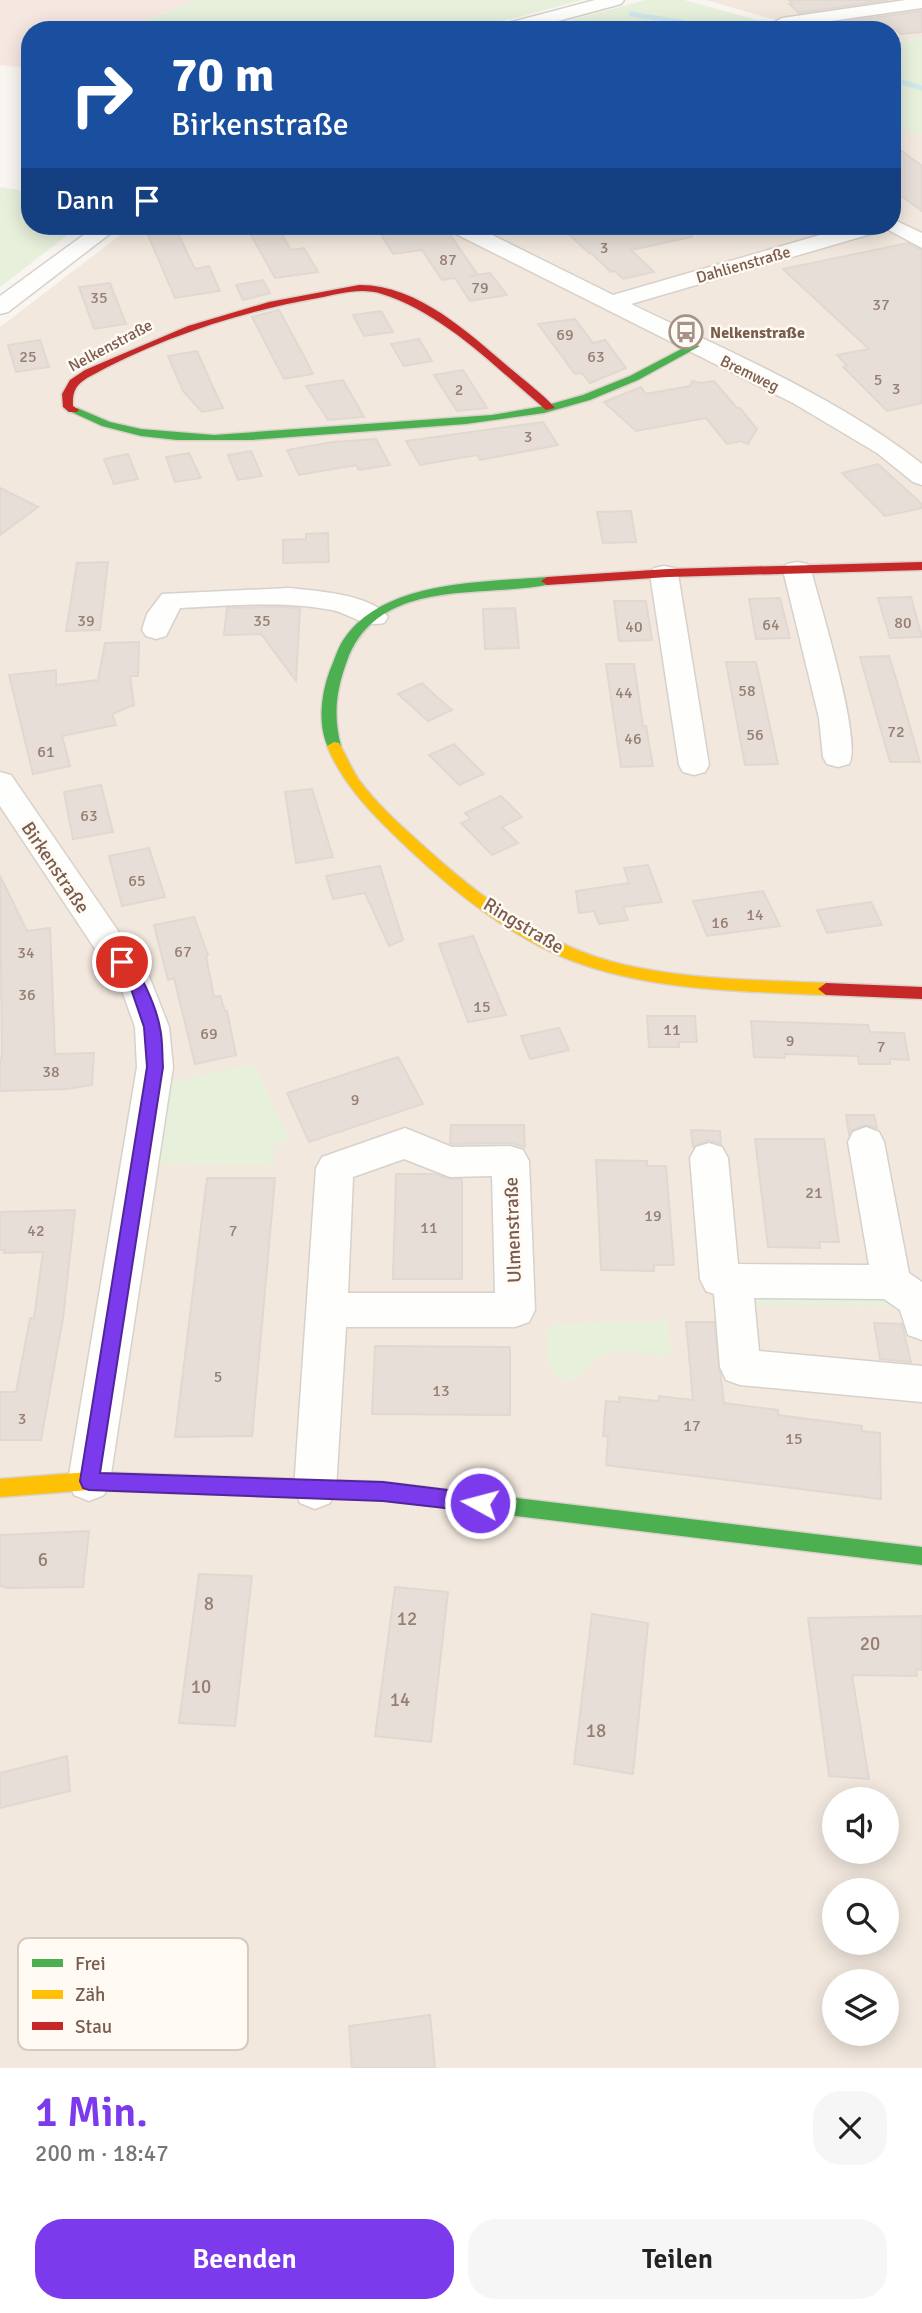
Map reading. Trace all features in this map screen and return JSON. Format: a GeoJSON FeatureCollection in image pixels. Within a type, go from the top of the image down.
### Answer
{"type":"FeatureCollection","features":[{"type":"Feature","properties":{"kind":"street"},"geometry":{"type":"LineString","coordinates":[[537,21],[615,0]]}},
{"type":"Feature","properties":{"kind":"street"},"geometry":{"type":"LineString","coordinates":[[795,21],[922,2]]}},
{"type":"Feature","properties":{"kind":"street"},"geometry":{"type":"LineString","coordinates":[[901,230],[922,242]]}},
{"type":"Feature","properties":{"kind":"street"},"geometry":{"type":"LineString","coordinates":[[0,307],[97,235]]}},
{"type":"Feature","properties":{"kind":"street","name":"Bremweg"},"geometry":{"type":"LineString","coordinates":[[476,235],[802,398],[886,448],[922,477]]}},
{"type":"Feature","properties":{"kind":"street","name":"Dahlienstraße"},"geometry":{"type":"LineString","coordinates":[[612,302],[842,235]]}},
{"type":"Feature","properties":{"kind":"street","name":"Nelkenstraße"},"geometry":{"type":"LineString","coordinates":[[550,408],[442,324],[400,296],[379,289],[345,290],[291,298],[198,322],[151,341],[93,370],[71,384],[66,396],[68,407],[81,417],[133,429],[194,436],[250,436],[464,420],[509,416],[550,408],[604,393],[695,346]]}},
{"type":"Feature","properties":{"kind":"street"},"geometry":{"type":"LineString","coordinates":[[886,448],[922,440]]}},
{"type":"Feature","properties":{"kind":"street","name":"Ringstraße"},"geometry":{"type":"LineString","coordinates":[[922,566],[664,574],[439,591],[409,598],[374,617],[352,634],[331,680],[328,716],[340,760],[364,797],[483,902],[534,935],[587,960],[648,973],[766,986],[922,993]]}},
{"type":"Feature","properties":{"kind":"street"},"geometry":{"type":"LineString","coordinates":[[797,570],[834,718],[838,757]]}},
{"type":"Feature","properties":{"kind":"street"},"geometry":{"type":"LineString","coordinates":[[664,574],[694,765]]}},
{"type":"Feature","properties":{"kind":"street"},"geometry":{"type":"LineString","coordinates":[[156,630],[161,614],[172,600],[289,596],[341,603],[374,617]]}},
{"type":"Feature","properties":{"kind":"street","name":"Birkenstraße"},"geometry":{"type":"LineString","coordinates":[[0,782],[137,985],[152,1027],[155,1067],[89,1481]]}},
{"type":"Feature","properties":{"kind":"street"},"geometry":{"type":"LineString","coordinates":[[866,1142],[891,1282]]}},
{"type":"Feature","properties":{"kind":"street","name":"Ulmenstraße"},"geometry":{"type":"LineString","coordinates":[[316,1489],[335,1168],[405,1143],[450,1162],[510,1161],[515,1310],[327,1310]]}},
{"type":"Feature","properties":{"kind":"street"},"geometry":{"type":"LineString","coordinates":[[709,1158],[720,1279],[891,1282],[918,1301],[922,1323]]}},
{"type":"Feature","properties":{"kind":"street"},"geometry":{"type":"LineString","coordinates":[[733,1281],[740,1367],[922,1384]]}},
{"type":"Feature","properties":{"kind":"street"},"geometry":{"type":"LineString","coordinates":[[0,1488],[89,1481],[383,1492],[922,1556]]}},
{"type":"Feature","properties":{"kind":"shaded area"},"geometry":{"type":"Polygon","coordinates":[[[0,0],[196,0],[144,21],[21,21],[21,68],[0,65],[0,0]]]}},
{"type":"Feature","properties":{"kind":"shaded area"},"geometry":{"type":"Polygon","coordinates":[[[706,0],[922,0],[922,38],[901,41],[901,21],[779,21],[706,0]]]}},
{"type":"Feature","properties":{"kind":"shaded area"},"geometry":{"type":"Polygon","coordinates":[[[901,128],[922,134],[922,2068],[0,2068],[0,327],[120,235],[901,235],[901,128]]]}},
{"type":"Feature","properties":{"kind":"green space"},"geometry":{"type":"Polygon","coordinates":[[[196,0],[582,0],[503,21],[144,21],[196,0]]]}},
{"type":"Feature","properties":{"kind":"green space"},"geometry":{"type":"Polygon","coordinates":[[[646,0],[684,0],[762,21],[573,21],[646,0]]]}},
{"type":"Feature","properties":{"kind":"green space"},"geometry":{"type":"Polygon","coordinates":[[[922,38],[922,134],[901,128],[901,41],[922,38]]]}},
{"type":"Feature","properties":{"kind":"green space"},"geometry":{"type":"Polygon","coordinates":[[[0,187],[21,190],[21,235],[67,235],[0,287],[0,187]]]}},
{"type":"Feature","properties":{"kind":"green space"},"geometry":{"type":"Polygon","coordinates":[[[254,1064],[289,1139],[275,1144],[274,1165],[153,1163],[164,1084],[254,1064]]]}},
{"type":"Feature","properties":{"kind":"green space"},"geometry":{"type":"Polygon","coordinates":[[[888,1296],[901,1307],[751,1306],[755,1297],[888,1296]]]}},
{"type":"Feature","properties":{"kind":"green space"},"geometry":{"type":"Polygon","coordinates":[[[668,1321],[671,1355],[624,1352],[606,1354],[593,1362],[576,1380],[556,1378],[547,1362],[546,1331],[556,1324],[668,1321]]]}},
{"type":"Feature","properties":{"kind":"building"},"geometry":{"type":"Polygon","coordinates":[[[789,0],[888,0],[799,13],[789,4],[792,3],[789,0]]]}},
{"type":"Feature","properties":{"kind":"building"},"geometry":{"type":"Polygon","coordinates":[[[922,11],[922,32],[901,34],[901,21],[850,21],[922,11]]]}},
{"type":"Feature","properties":{"kind":"building"},"geometry":{"type":"Polygon","coordinates":[[[901,151],[922,166],[922,211],[901,196],[901,151]]]}},
{"type":"Feature","properties":{"kind":"building"},"geometry":{"type":"Polygon","coordinates":[[[148,235],[179,235],[195,269],[209,266],[220,291],[175,298],[148,235]]]}},
{"type":"Feature","properties":{"kind":"building"},"geometry":{"type":"Polygon","coordinates":[[[251,235],[282,235],[291,250],[304,248],[318,272],[275,278],[251,235]]]}},
{"type":"Feature","properties":{"kind":"building"},"geometry":{"type":"Polygon","coordinates":[[[381,235],[450,235],[478,275],[490,273],[507,295],[470,301],[455,278],[442,280],[422,250],[393,254],[381,235]]]}},
{"type":"Feature","properties":{"kind":"building"},"geometry":{"type":"Polygon","coordinates":[[[570,235],[692,235],[631,250],[654,272],[623,279],[570,235]]]}},
{"type":"Feature","properties":{"kind":"building"},"geometry":{"type":"Polygon","coordinates":[[[908,243],[922,250],[922,403],[887,411],[843,367],[847,366],[837,355],[869,349],[783,269],[908,243]]]}},
{"type":"Feature","properties":{"kind":"building"},"geometry":{"type":"Polygon","coordinates":[[[263,280],[270,293],[243,300],[236,285],[263,280]]]}},
{"type":"Feature","properties":{"kind":"building"},"geometry":{"type":"Polygon","coordinates":[[[110,283],[126,324],[94,329],[79,287],[110,283]]]}},
{"type":"Feature","properties":{"kind":"building"},"geometry":{"type":"Polygon","coordinates":[[[279,310],[313,374],[284,379],[252,317],[279,310]]]}},
{"type":"Feature","properties":{"kind":"building"},"geometry":{"type":"Polygon","coordinates":[[[381,311],[393,332],[364,336],[353,315],[381,311]]]}},
{"type":"Feature","properties":{"kind":"building"},"geometry":{"type":"Polygon","coordinates":[[[575,319],[593,343],[605,340],[626,368],[590,383],[582,373],[575,374],[538,324],[575,319]]]}},
{"type":"Feature","properties":{"kind":"building"},"geometry":{"type":"Polygon","coordinates":[[[419,339],[432,361],[404,366],[391,344],[419,339]]]}},
{"type":"Feature","properties":{"kind":"building"},"geometry":{"type":"Polygon","coordinates":[[[40,340],[49,367],[16,372],[8,345],[40,340]]]}},
{"type":"Feature","properties":{"kind":"building"},"geometry":{"type":"Polygon","coordinates":[[[197,351],[223,408],[202,412],[183,391],[168,356],[197,351]]]}},
{"type":"Feature","properties":{"kind":"building"},"geometry":{"type":"Polygon","coordinates":[[[463,370],[487,408],[457,411],[434,375],[463,370]]]}},
{"type":"Feature","properties":{"kind":"building"},"geometry":{"type":"Polygon","coordinates":[[[343,380],[364,417],[328,420],[306,386],[343,380]]]}},
{"type":"Feature","properties":{"kind":"building"},"geometry":{"type":"Polygon","coordinates":[[[692,381],[714,381],[737,408],[740,408],[757,429],[748,444],[740,441],[727,444],[706,418],[636,431],[604,402],[641,387],[646,394],[690,386],[692,381]]]}},
{"type":"Feature","properties":{"kind":"building"},"geometry":{"type":"Polygon","coordinates":[[[543,422],[558,445],[480,460],[477,455],[420,465],[406,441],[543,422]]]}},
{"type":"Feature","properties":{"kind":"building"},"geometry":{"type":"Polygon","coordinates":[[[376,439],[390,465],[359,470],[356,465],[299,475],[287,450],[333,442],[376,439]]]}},
{"type":"Feature","properties":{"kind":"building"},"geometry":{"type":"Polygon","coordinates":[[[251,451],[262,476],[238,480],[228,455],[251,451]]]}},
{"type":"Feature","properties":{"kind":"building"},"geometry":{"type":"Polygon","coordinates":[[[189,453],[201,478],[175,482],[166,457],[189,453]]]}},
{"type":"Feature","properties":{"kind":"building"},"geometry":{"type":"Polygon","coordinates":[[[128,454],[138,479],[114,484],[104,459],[128,454]]]}},
{"type":"Feature","properties":{"kind":"building"},"geometry":{"type":"Polygon","coordinates":[[[878,464],[922,504],[922,508],[885,516],[842,473],[878,464]]]}},
{"type":"Feature","properties":{"kind":"building"},"geometry":{"type":"Polygon","coordinates":[[[0,488],[38,507],[0,535],[0,488]]]}},
{"type":"Feature","properties":{"kind":"building"},"geometry":{"type":"Polygon","coordinates":[[[631,511],[636,542],[603,543],[597,512],[631,511]]]}},
{"type":"Feature","properties":{"kind":"building"},"geometry":{"type":"Polygon","coordinates":[[[328,533],[329,562],[283,563],[283,540],[306,539],[306,534],[328,533]]]}},
{"type":"Feature","properties":{"kind":"building"},"geometry":{"type":"Polygon","coordinates":[[[108,562],[100,630],[66,631],[77,563],[108,562]]]}},
{"type":"Feature","properties":{"kind":"building"},"geometry":{"type":"Polygon","coordinates":[[[911,597],[922,637],[890,638],[878,598],[911,597]]]}},
{"type":"Feature","properties":{"kind":"building"},"geometry":{"type":"Polygon","coordinates":[[[780,598],[790,638],[756,639],[749,599],[780,598]]]}},
{"type":"Feature","properties":{"kind":"building"},"geometry":{"type":"Polygon","coordinates":[[[614,601],[646,601],[652,640],[619,641],[614,601]]]}},
{"type":"Feature","properties":{"kind":"building"},"geometry":{"type":"Polygon","coordinates":[[[227,608],[300,608],[296,681],[261,634],[224,635],[227,608]]]}},
{"type":"Feature","properties":{"kind":"building"},"geometry":{"type":"Polygon","coordinates":[[[515,608],[519,648],[485,649],[483,609],[515,608]]]}},
{"type":"Feature","properties":{"kind":"building"},"geometry":{"type":"Polygon","coordinates":[[[139,642],[138,676],[130,676],[134,705],[112,714],[116,725],[62,736],[70,766],[33,774],[9,675],[56,670],[56,685],[98,680],[105,643],[139,642]]]}},
{"type":"Feature","properties":{"kind":"building"},"geometry":{"type":"Polygon","coordinates":[[[889,656],[920,762],[890,762],[860,657],[889,656]]]}},
{"type":"Feature","properties":{"kind":"building"},"geometry":{"type":"Polygon","coordinates":[[[726,662],[756,662],[778,764],[745,765],[726,662]]]}},
{"type":"Feature","properties":{"kind":"building"},"geometry":{"type":"Polygon","coordinates":[[[606,664],[634,664],[643,726],[646,726],[653,766],[621,767],[606,664]]]}},
{"type":"Feature","properties":{"kind":"building"},"geometry":{"type":"Polygon","coordinates":[[[422,683],[452,710],[428,721],[398,694],[422,683]]]}},
{"type":"Feature","properties":{"kind":"building"},"geometry":{"type":"Polygon","coordinates":[[[454,744],[484,774],[459,785],[429,755],[454,744]]]}},
{"type":"Feature","properties":{"kind":"building"},"geometry":{"type":"Polygon","coordinates":[[[101,785],[113,832],[73,839],[64,792],[101,785]]]}},
{"type":"Feature","properties":{"kind":"building"},"geometry":{"type":"Polygon","coordinates":[[[312,789],[333,857],[296,863],[285,792],[312,789]]]}},
{"type":"Feature","properties":{"kind":"building"},"geometry":{"type":"Polygon","coordinates":[[[501,796],[522,817],[502,827],[518,843],[492,855],[461,823],[471,819],[465,813],[501,796]]]}},
{"type":"Feature","properties":{"kind":"building"},"geometry":{"type":"Polygon","coordinates":[[[149,848],[165,897],[122,906],[109,856],[149,848]]]}},
{"type":"Feature","properties":{"kind":"building"},"geometry":{"type":"Polygon","coordinates":[[[648,865],[662,902],[623,907],[628,920],[599,924],[594,911],[579,913],[576,891],[629,883],[624,868],[648,865]]]}},
{"type":"Feature","properties":{"kind":"building"},"geometry":{"type":"Polygon","coordinates":[[[380,866],[403,940],[389,946],[365,893],[333,899],[326,876],[380,866]]]}},
{"type":"Feature","properties":{"kind":"building"},"geometry":{"type":"Polygon","coordinates":[[[0,876],[27,931],[50,928],[55,1054],[94,1053],[92,1085],[68,1089],[0,1091],[0,876]]]}},
{"type":"Feature","properties":{"kind":"building"},"geometry":{"type":"Polygon","coordinates":[[[763,891],[780,926],[707,936],[693,901],[763,891]]]}},
{"type":"Feature","properties":{"kind":"building"},"geometry":{"type":"Polygon","coordinates":[[[871,902],[882,925],[827,933],[817,910],[871,902]]]}},
{"type":"Feature","properties":{"kind":"building"},"geometry":{"type":"Polygon","coordinates":[[[194,917],[208,955],[206,956],[214,997],[220,996],[227,1011],[236,1055],[195,1064],[174,978],[168,980],[154,925],[194,917]]]}},
{"type":"Feature","properties":{"kind":"building"},"geometry":{"type":"Polygon","coordinates":[[[473,936],[506,1015],[468,1022],[439,944],[473,936]]]}},
{"type":"Feature","properties":{"kind":"building"},"geometry":{"type":"Polygon","coordinates":[[[647,1016],[695,1016],[697,1042],[679,1042],[679,1047],[649,1047],[647,1016]]]}},
{"type":"Feature","properties":{"kind":"building"},"geometry":{"type":"Polygon","coordinates":[[[751,1021],[868,1025],[870,1032],[904,1033],[909,1060],[890,1059],[890,1064],[859,1064],[858,1056],[784,1054],[785,1058],[754,1057],[751,1021]]]}},
{"type":"Feature","properties":{"kind":"building"},"geometry":{"type":"Polygon","coordinates":[[[559,1028],[569,1050],[530,1059],[521,1036],[559,1028]]]}},
{"type":"Feature","properties":{"kind":"building"},"geometry":{"type":"Polygon","coordinates":[[[398,1057],[423,1104],[309,1142],[287,1093],[398,1057]]]}},
{"type":"Feature","properties":{"kind":"building"},"geometry":{"type":"Polygon","coordinates":[[[846,1115],[874,1115],[877,1128],[865,1125],[849,1134],[846,1115]]]}},
{"type":"Feature","properties":{"kind":"building"},"geometry":{"type":"Polygon","coordinates":[[[451,1125],[524,1125],[525,1147],[510,1143],[452,1144],[451,1125]]]}},
{"type":"Feature","properties":{"kind":"building"},"geometry":{"type":"Polygon","coordinates":[[[691,1130],[720,1131],[721,1144],[708,1140],[693,1147],[691,1130]]]}},
{"type":"Feature","properties":{"kind":"building"},"geometry":{"type":"Polygon","coordinates":[[[755,1139],[824,1139],[839,1242],[819,1242],[820,1248],[768,1247],[755,1139]]]}},
{"type":"Feature","properties":{"kind":"building"},"geometry":{"type":"Polygon","coordinates":[[[596,1160],[647,1161],[647,1166],[666,1166],[674,1265],[654,1265],[654,1271],[601,1270],[596,1160]]]}},
{"type":"Feature","properties":{"kind":"building"},"geometry":{"type":"Polygon","coordinates":[[[396,1174],[435,1174],[449,1179],[462,1179],[462,1279],[393,1279],[396,1174]]]}},
{"type":"Feature","properties":{"kind":"building"},"geometry":{"type":"Polygon","coordinates":[[[207,1178],[275,1178],[252,1436],[175,1437],[207,1178]]]}},
{"type":"Feature","properties":{"kind":"building"},"geometry":{"type":"Polygon","coordinates":[[[75,1210],[63,1318],[41,1440],[0,1440],[0,1392],[16,1392],[30,1318],[34,1318],[43,1252],[4,1253],[5,1250],[0,1250],[0,1212],[75,1210]]]}},
{"type":"Feature","properties":{"kind":"building"},"geometry":{"type":"Polygon","coordinates":[[[686,1322],[714,1322],[724,1403],[778,1410],[778,1415],[862,1426],[862,1431],[880,1433],[881,1499],[606,1465],[608,1437],[603,1436],[606,1401],[619,1402],[619,1397],[658,1401],[659,1396],[693,1400],[686,1322]]]}},
{"type":"Feature","properties":{"kind":"building"},"geometry":{"type":"Polygon","coordinates":[[[874,1323],[902,1324],[911,1362],[880,1359],[874,1323]]]}},
{"type":"Feature","properties":{"kind":"building"},"geometry":{"type":"Polygon","coordinates":[[[375,1346],[510,1347],[510,1415],[372,1414],[375,1346]]]}},
{"type":"Feature","properties":{"kind":"building"},"geometry":{"type":"Polygon","coordinates":[[[89,1531],[83,1587],[0,1586],[0,1535],[89,1531]]]}},
{"type":"Feature","properties":{"kind":"building"},"geometry":{"type":"Polygon","coordinates":[[[199,1574],[252,1576],[235,1726],[179,1723],[199,1574]]]}},
{"type":"Feature","properties":{"kind":"building"},"geometry":{"type":"Polygon","coordinates":[[[395,1587],[448,1592],[431,1742],[375,1736],[395,1587]]]}},
{"type":"Feature","properties":{"kind":"building"},"geometry":{"type":"Polygon","coordinates":[[[592,1614],[648,1623],[633,1774],[574,1764],[592,1614]]]}},
{"type":"Feature","properties":{"kind":"building"},"geometry":{"type":"Polygon","coordinates":[[[922,1616],[922,1670],[916,1669],[917,1676],[852,1675],[869,1779],[829,1776],[808,1618],[922,1616]]]}},
{"type":"Feature","properties":{"kind":"building"},"geometry":{"type":"Polygon","coordinates":[[[67,1756],[70,1791],[0,1808],[0,1773],[67,1756]]]}},
{"type":"Feature","properties":{"kind":"building"},"geometry":{"type":"Polygon","coordinates":[[[430,2015],[435,2068],[352,2068],[349,2026],[430,2015]]]}},
{"type":"Feature","properties":{"kind":"waterway"},"geometry":{"type":"LineString","coordinates":[[631,14],[673,21]]}},
{"type":"Feature","properties":{"kind":"waterway"},"geometry":{"type":"LineString","coordinates":[[901,82],[922,88]]}},
{"type":"Feature","properties":{"kind":"traffic: fast"},"geometry":{"type":"LineString","coordinates":[[73,410],[106,424],[141,433],[177,437],[251,437],[466,421],[518,415],[586,398],[634,378],[695,346]]}},
{"type":"Feature","properties":{"kind":"traffic: fast"},"geometry":{"type":"LineString","coordinates":[[334,746],[329,716],[334,676],[349,640],[367,620],[414,597],[441,591],[547,581]]}},
{"type":"Feature","properties":{"kind":"traffic: fast"},"geometry":{"type":"LineString","coordinates":[[326,1489],[383,1491],[922,1556]]}},
{"type":"Feature","properties":{"kind":"traffic: slow"},"geometry":{"type":"LineString","coordinates":[[334,746],[347,773],[366,798],[429,859],[473,896],[548,944],[599,964],[654,976],[711,983],[826,989]]}},
{"type":"Feature","properties":{"kind":"traffic: slow"},"geometry":{"type":"LineString","coordinates":[[0,1488],[89,1481],[326,1489]]}},
{"type":"Feature","properties":{"kind":"traffic: jam"},"geometry":{"type":"LineString","coordinates":[[73,410],[68,407],[67,394],[74,382],[166,337],[269,305],[366,288],[402,297],[424,309],[469,340],[550,408]]}},
{"type":"Feature","properties":{"kind":"traffic: jam"},"geometry":{"type":"LineString","coordinates":[[547,581],[668,573],[922,566]]}},
{"type":"Feature","properties":{"kind":"traffic: jam"},"geometry":{"type":"LineString","coordinates":[[826,989],[922,993]]}},
{"type":"Feature","properties":{"kind":"place","name":"Nelkenstraße"},"geometry":{"type":"Point","coordinates":[686,332]}},
{"type":"Feature","properties":{"kind":"route"},"geometry":{"type":"LineString","coordinates":[[122,962],[137,985],[152,1027],[155,1067],[89,1481],[383,1492],[480,1503]]}}]}
